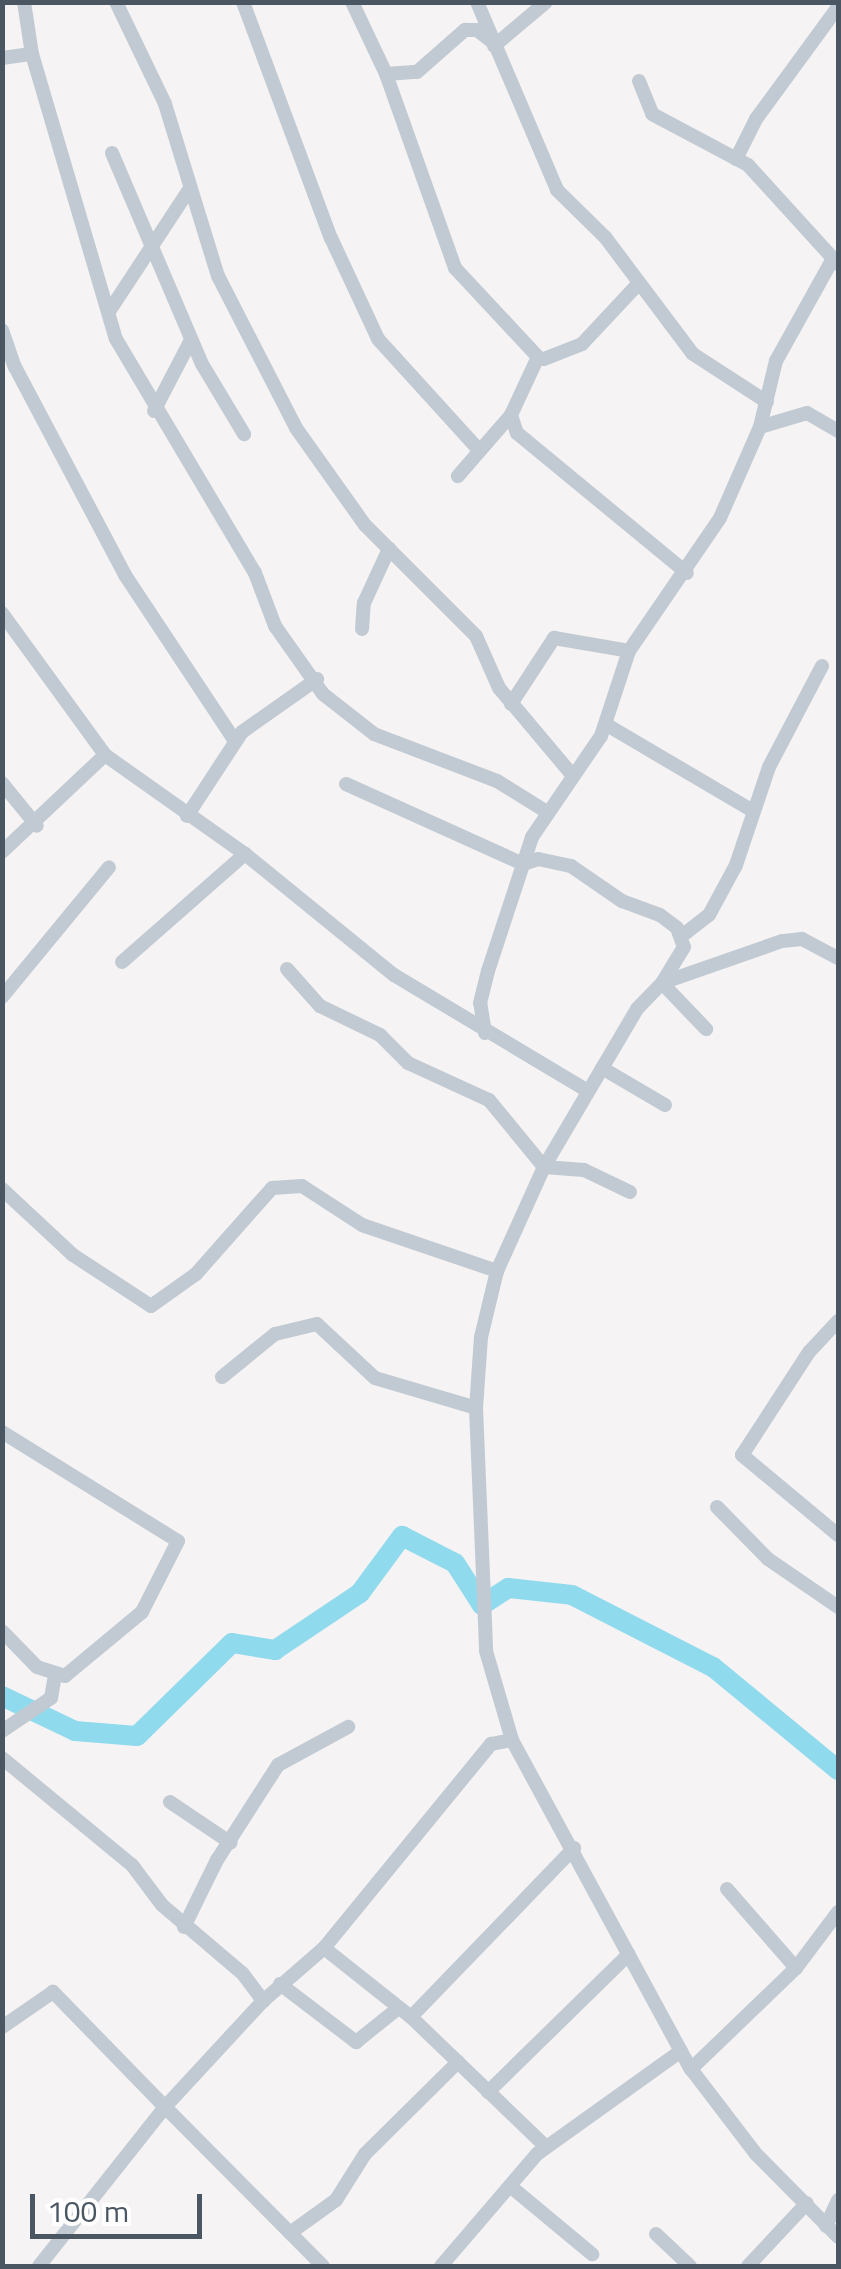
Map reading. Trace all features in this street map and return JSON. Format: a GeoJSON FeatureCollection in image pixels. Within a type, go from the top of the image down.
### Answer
{"type":"FeatureCollection","features":[{"type":"Feature","properties":{"kind":"street"},"geometry":{"type":"LineString","coordinates":[[24,2],[32,54],[116,338],[154,411],[256,574],[275,626],[317,679],[323,694],[374,734],[497,782],[547,812]]}},
{"type":"Feature","properties":{"kind":"street"},"geometry":{"type":"LineString","coordinates":[[116,2],[165,104],[218,276],[262,370],[336,491],[476,636],[511,704],[573,776]]}},
{"type":"Feature","properties":{"kind":"street"},"geometry":{"type":"LineString","coordinates":[[243,2],[332,238],[378,340],[480,451]]}},
{"type":"Feature","properties":{"kind":"street"},"geometry":{"type":"LineString","coordinates":[[352,2],[386,74],[456,268],[538,358],[511,415],[458,476]]}},
{"type":"Feature","properties":{"kind":"street"},"geometry":{"type":"LineString","coordinates":[[477,2],[557,190],[639,283],[693,354],[767,402]]}},
{"type":"Feature","properties":{"kind":"street"},"geometry":{"type":"LineString","coordinates":[[494,46],[546,2]]}},
{"type":"Feature","properties":{"kind":"street"},"geometry":{"type":"LineString","coordinates":[[736,159],[756,120],[838,7]]}},
{"type":"Feature","properties":{"kind":"street"},"geometry":{"type":"LineString","coordinates":[[386,74],[416,72],[464,30],[477,30],[494,46]]}},
{"type":"Feature","properties":{"kind":"street"},"geometry":{"type":"LineString","coordinates":[[2,58],[32,54]]}},
{"type":"Feature","properties":{"kind":"street"},"geometry":{"type":"LineString","coordinates":[[485,1033],[480,1003],[523,864],[547,812],[607,724],[629,651],[688,573],[760,427],[776,361],[835,263],[774,190],[736,159],[662,123],[642,98],[639,81]]}},
{"type":"Feature","properties":{"kind":"street"},"geometry":{"type":"LineString","coordinates":[[112,153],[191,340],[244,434]]}},
{"type":"Feature","properties":{"kind":"street"},"geometry":{"type":"LineString","coordinates":[[110,310],[190,188]]}},
{"type":"Feature","properties":{"kind":"street"},"geometry":{"type":"LineString","coordinates":[[544,359],[582,344],[639,283]]}},
{"type":"Feature","properties":{"kind":"street"},"geometry":{"type":"LineString","coordinates":[[2,330],[15,367],[125,575],[235,742]]}},
{"type":"Feature","properties":{"kind":"street"},"geometry":{"type":"LineString","coordinates":[[154,411],[191,340]]}},
{"type":"Feature","properties":{"kind":"street"},"geometry":{"type":"LineString","coordinates":[[760,427],[807,413],[838,431]]}},
{"type":"Feature","properties":{"kind":"street"},"geometry":{"type":"LineString","coordinates":[[511,415],[517,433],[688,573]]}},
{"type":"Feature","properties":{"kind":"street"},"geometry":{"type":"LineString","coordinates":[[362,628],[364,603],[389,550]]}},
{"type":"Feature","properties":{"kind":"street"},"geometry":{"type":"LineString","coordinates":[[2,613],[106,755],[245,854],[359,950],[485,1033],[588,1091]]}},
{"type":"Feature","properties":{"kind":"street"},"geometry":{"type":"LineString","coordinates":[[511,704],[554,638],[629,651]]}},
{"type":"Feature","properties":{"kind":"street"},"geometry":{"type":"LineString","coordinates":[[822,666],[754,811],[736,865],[709,914],[683,935],[682,956],[638,1010],[544,1167],[497,1272],[480,1337],[476,1408],[482,1617],[512,1740],[691,2069],[756,2154],[838,2237]]}},
{"type":"Feature","properties":{"kind":"street"},"geometry":{"type":"LineString","coordinates":[[187,816],[235,742],[317,679]]}},
{"type":"Feature","properties":{"kind":"street"},"geometry":{"type":"LineString","coordinates":[[607,724],[754,811]]}},
{"type":"Feature","properties":{"kind":"street"},"geometry":{"type":"LineString","coordinates":[[2,852],[36,826],[106,755]]}},
{"type":"Feature","properties":{"kind":"street"},"geometry":{"type":"LineString","coordinates":[[2,783],[36,826]]}},
{"type":"Feature","properties":{"kind":"street"},"geometry":{"type":"LineString","coordinates":[[346,784],[523,864],[538,859],[571,866],[622,901],[660,914],[683,935]]}},
{"type":"Feature","properties":{"kind":"street"},"geometry":{"type":"LineString","coordinates":[[122,962],[245,854]]}},
{"type":"Feature","properties":{"kind":"street"},"geometry":{"type":"LineString","coordinates":[[2,997],[109,866]]}},
{"type":"Feature","properties":{"kind":"street"},"geometry":{"type":"LineString","coordinates":[[662,983],[782,941],[802,939],[838,958]]}},
{"type":"Feature","properties":{"kind":"street"},"geometry":{"type":"LineString","coordinates":[[287,969],[320,1006],[380,1035],[408,1063],[489,1100],[544,1167],[584,1170],[630,1192]]}},
{"type":"Feature","properties":{"kind":"street"},"geometry":{"type":"LineString","coordinates":[[662,983],[706,1029]]}},
{"type":"Feature","properties":{"kind":"street"},"geometry":{"type":"LineString","coordinates":[[602,1068],[665,1106]]}},
{"type":"Feature","properties":{"kind":"street"},"geometry":{"type":"LineString","coordinates":[[2,1188],[73,1254],[152,1306],[196,1274],[256,1201],[272,1188],[302,1186],[362,1225],[497,1272]]}},
{"type":"Feature","properties":{"kind":"street"},"geometry":{"type":"LineString","coordinates":[[838,1321],[809,1352],[742,1455],[838,1535]]}},
{"type":"Feature","properties":{"kind":"street"},"geometry":{"type":"LineString","coordinates":[[222,1377],[274,1334],[317,1324],[375,1378],[476,1408]]}},
{"type":"Feature","properties":{"kind":"street"},"geometry":{"type":"LineString","coordinates":[[2,1432],[178,1541],[142,1612],[77,1669],[54,1675],[28,1660],[2,1631]]}},
{"type":"Feature","properties":{"kind":"street"},"geometry":{"type":"LineString","coordinates":[[717,1507],[768,1559],[838,1607]]}},
{"type":"Feature","properties":{"kind":"street"},"geometry":{"type":"LineString","coordinates":[[2,1731],[51,1698],[54,1675]]}},
{"type":"Feature","properties":{"kind":"street"},"geometry":{"type":"LineString","coordinates":[[184,1927],[278,1765],[348,1727]]}},
{"type":"Feature","properties":{"kind":"street"},"geometry":{"type":"LineString","coordinates":[[39,2266],[165,2107],[280,1984],[324,1948],[491,1744],[512,1740]]}},
{"type":"Feature","properties":{"kind":"street"},"geometry":{"type":"LineString","coordinates":[[2,1758],[132,1865],[184,1927],[243,1974],[263,2001]]}},
{"type":"Feature","properties":{"kind":"street"},"geometry":{"type":"LineString","coordinates":[[170,1802],[231,1843]]}},
{"type":"Feature","properties":{"kind":"street"},"geometry":{"type":"LineString","coordinates":[[411,2017],[574,1848]]}},
{"type":"Feature","properties":{"kind":"street"},"geometry":{"type":"LineString","coordinates":[[727,1889],[796,1968]]}},
{"type":"Feature","properties":{"kind":"street"},"geometry":{"type":"LineString","coordinates":[[691,2069],[796,1968],[838,1912]]}},
{"type":"Feature","properties":{"kind":"street"},"geometry":{"type":"LineString","coordinates":[[324,1948],[396,2010],[411,2017],[546,2147]]}},
{"type":"Feature","properties":{"kind":"street"},"geometry":{"type":"LineString","coordinates":[[488,2092],[630,1954]]}},
{"type":"Feature","properties":{"kind":"street"},"geometry":{"type":"LineString","coordinates":[[280,1984],[356,2042],[396,2010]]}},
{"type":"Feature","properties":{"kind":"street"},"geometry":{"type":"LineString","coordinates":[[2,2028],[53,1992],[323,2266]]}},
{"type":"Feature","properties":{"kind":"street"},"geometry":{"type":"LineString","coordinates":[[441,2266],[546,2147],[681,2050]]}},
{"type":"Feature","properties":{"kind":"street"},"geometry":{"type":"LineString","coordinates":[[290,2233],[336,2200],[356,2164],[458,2062]]}},
{"type":"Feature","properties":{"kind":"street"},"geometry":{"type":"LineString","coordinates":[[510,2186],[592,2254]]}},
{"type":"Feature","properties":{"kind":"street"},"geometry":{"type":"LineString","coordinates":[[826,2226],[838,2200]]}},
{"type":"Feature","properties":{"kind":"street"},"geometry":{"type":"LineString","coordinates":[[748,2266],[807,2204]]}},
{"type":"Feature","properties":{"kind":"street"},"geometry":{"type":"LineString","coordinates":[[656,2234],[690,2266]]}},
{"type":"Feature","properties":{"kind":"waterway"},"geometry":{"type":"LineString","coordinates":[[2,1696],[75,1731],[137,1736],[232,1643],[275,1650],[360,1593],[402,1536],[455,1563],[482,1605],[508,1588],[572,1595],[713,1667],[838,1770]]}}]}
